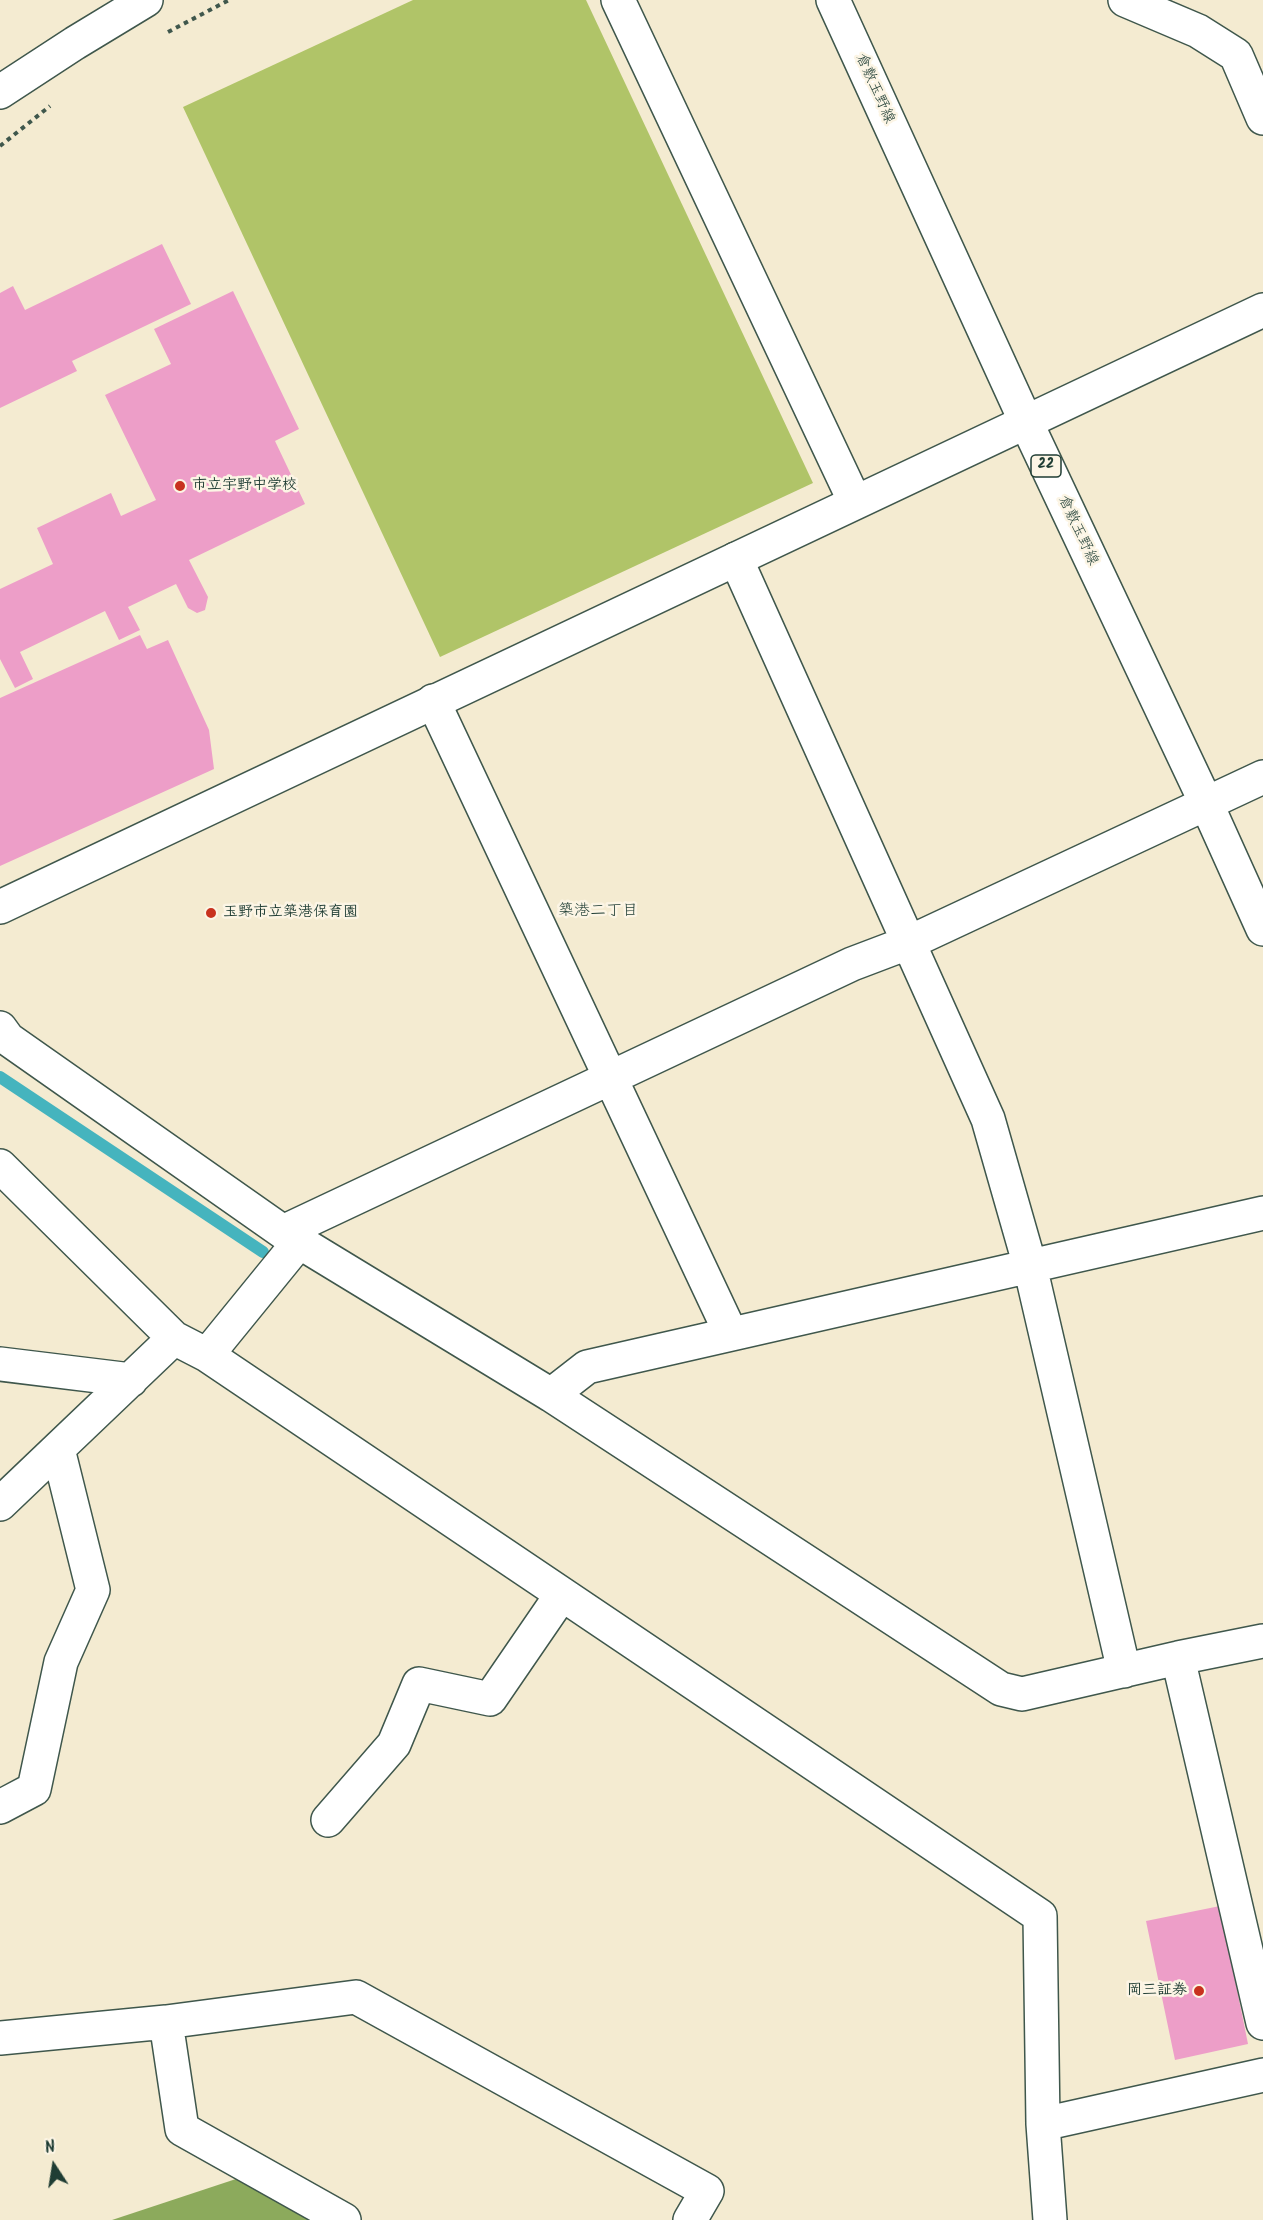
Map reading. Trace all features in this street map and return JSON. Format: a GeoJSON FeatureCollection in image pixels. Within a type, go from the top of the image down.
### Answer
{"type":"FeatureCollection","features":[{"type":"Feature","properties":{"kind":"street"},"geometry":{"type":"LineString","coordinates":[[0,92],[146,0]]}},
{"type":"Feature","properties":{"kind":"street"},"geometry":{"type":"LineString","coordinates":[[618,0],[855,502]]}},
{"type":"Feature","properties":{"kind":"street","name":"倉敷玉野線"},"geometry":{"type":"LineString","coordinates":[[833,0],[1026,422],[1263,929]]}},
{"type":"Feature","properties":{"kind":"street"},"geometry":{"type":"LineString","coordinates":[[1125,0],[1198,32],[1236,55],[1263,118]]}},
{"type":"Feature","properties":{"kind":"street"},"geometry":{"type":"LineString","coordinates":[[0,908],[1263,310]]}},
{"type":"Feature","properties":{"kind":"street"},"geometry":{"type":"LineString","coordinates":[[736,559],[988,1119],[1030,1266],[1124,1671]]}},
{"type":"Feature","properties":{"kind":"street"},"geometry":{"type":"LineString","coordinates":[[433,701],[731,1334]]}},
{"type":"Feature","properties":{"kind":"street"},"geometry":{"type":"LineString","coordinates":[[207,1355],[284,1263],[291,1237],[610,1077],[852,964],[910,942],[1263,777]]}},
{"type":"Feature","properties":{"kind":"street"},"geometry":{"type":"LineString","coordinates":[[0,1028],[8,1039],[291,1237],[551,1395],[1001,1689],[1022,1694],[1263,1641]]}},
{"type":"Feature","properties":{"kind":"street"},"geometry":{"type":"LineString","coordinates":[[0,1166],[174,1338],[207,1355],[1040,1916],[1043,2124],[1050,2220]]}},
{"type":"Feature","properties":{"kind":"street"},"geometry":{"type":"LineString","coordinates":[[551,1395],[587,1367],[1263,1213]]}},
{"type":"Feature","properties":{"kind":"street"},"geometry":{"type":"LineString","coordinates":[[0,1504],[174,1338]]}},
{"type":"Feature","properties":{"kind":"street"},"geometry":{"type":"LineString","coordinates":[[0,1364],[131,1380]]}},
{"type":"Feature","properties":{"kind":"street"},"geometry":{"type":"LineString","coordinates":[[0,1807],[34,1789],[61,1662],[93,1590],[58,1449]]}},
{"type":"Feature","properties":{"kind":"street"},"geometry":{"type":"LineString","coordinates":[[328,1820],[394,1744],[419,1684],[490,1699],[562,1594]]}},
{"type":"Feature","properties":{"kind":"street"},"geometry":{"type":"LineString","coordinates":[[1178,1658],[1263,2023]]}},
{"type":"Feature","properties":{"kind":"street"},"geometry":{"type":"LineString","coordinates":[[0,2038],[166,2022],[356,1997],[707,2191],[690,2220]]}},
{"type":"Feature","properties":{"kind":"street"},"geometry":{"type":"LineString","coordinates":[[166,2022],[182,2129],[344,2220]]}},
{"type":"Feature","properties":{"kind":"street"},"geometry":{"type":"LineString","coordinates":[[1043,2124],[1263,2075]]}},
{"type":"Feature","properties":{"kind":"path"},"geometry":{"type":"LineString","coordinates":[[162,35],[228,0]]}},
{"type":"Feature","properties":{"kind":"path"},"geometry":{"type":"LineString","coordinates":[[0,146],[54,103]]}},
{"type":"Feature","properties":{"kind":"green space"},"geometry":{"type":"Polygon","coordinates":[[[413,0],[586,0],[813,483],[440,657],[183,107],[413,0]]]}},
{"type":"Feature","properties":{"kind":"green space"},"geometry":{"type":"Polygon","coordinates":[[[242,2177],[317,2220],[112,2220],[242,2177]]]}},
{"type":"Feature","properties":{"kind":"building"},"geometry":{"type":"Polygon","coordinates":[[[162,244],[191,304],[72,361],[77,371],[0,408],[0,293],[13,286],[25,310],[162,244]]]}},
{"type":"Feature","properties":{"kind":"building"},"geometry":{"type":"Polygon","coordinates":[[[233,291],[299,429],[275,441],[305,504],[189,560],[208,597],[205,610],[197,613],[188,608],[176,584],[128,607],[140,630],[119,640],[105,611],[20,652],[33,679],[15,688],[0,659],[0,589],[53,564],[37,528],[111,493],[121,516],[156,500],[105,395],[171,364],[154,329],[233,291]]]}},
{"type":"Feature","properties":{"kind":"building"},"geometry":{"type":"Polygon","coordinates":[[[140,635],[147,649],[168,640],[209,730],[214,769],[0,866],[0,698],[140,635]]]}},
{"type":"Feature","properties":{"kind":"building"},"geometry":{"type":"Polygon","coordinates":[[[1220,1906],[1248,2044],[1175,2060],[1146,1921],[1220,1906]]]}},
{"type":"Feature","properties":{"kind":"waterway"},"geometry":{"type":"LineString","coordinates":[[0,1077],[263,1252]]}},
{"type":"Feature","properties":{"kind":"place","name":"市立宇野中学校"},"geometry":{"type":"Point","coordinates":[180,486]}},
{"type":"Feature","properties":{"kind":"place","name":"玉野市立築港保育園"},"geometry":{"type":"Point","coordinates":[211,913]}},
{"type":"Feature","properties":{"kind":"place","name":"岡三証券"},"geometry":{"type":"Point","coordinates":[1199,1991]}},
{"type":"Feature","properties":{"kind":"district","name":"築港二丁目"},"geometry":{"type":"Point","coordinates":[598,912]}}]}
